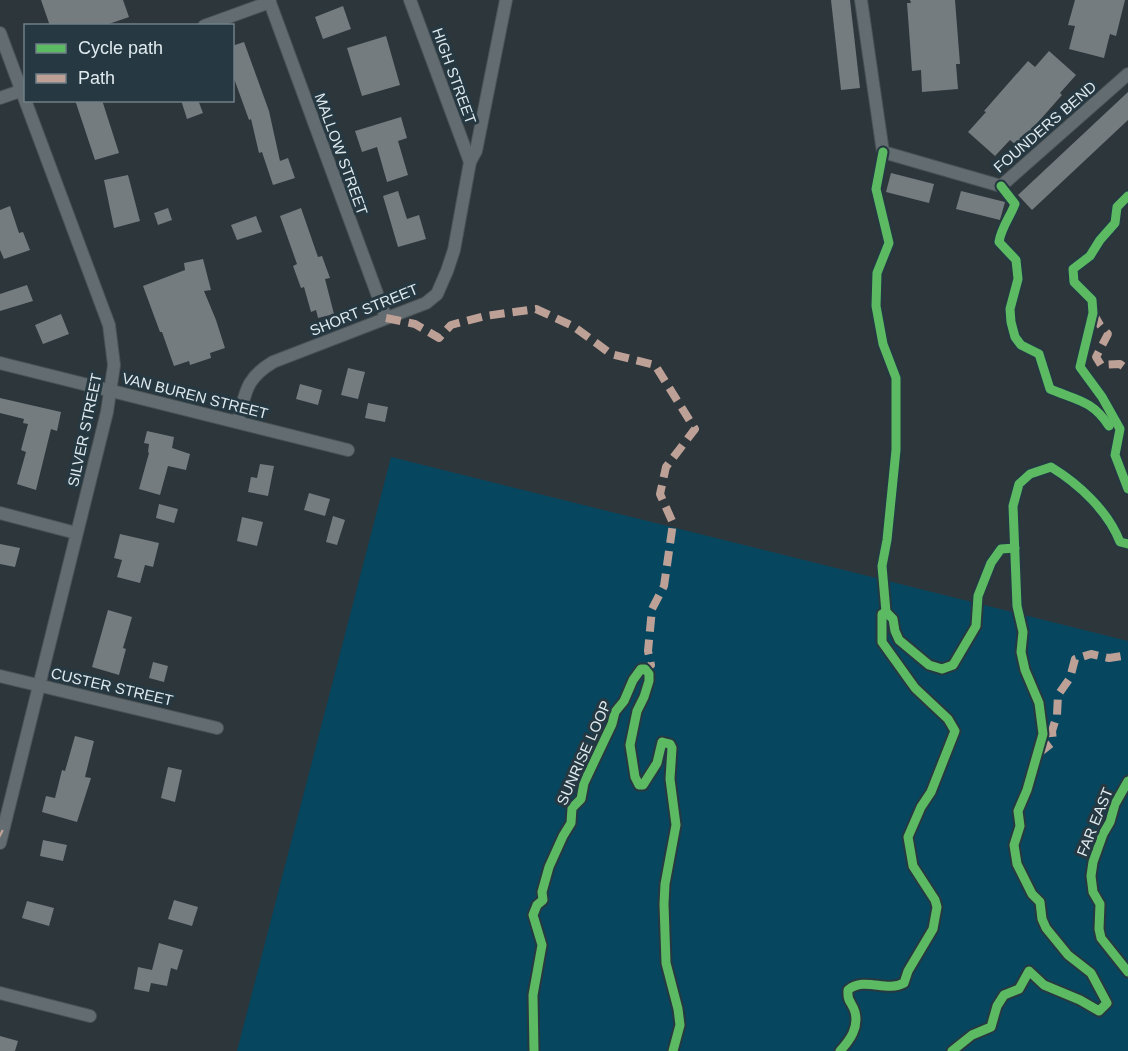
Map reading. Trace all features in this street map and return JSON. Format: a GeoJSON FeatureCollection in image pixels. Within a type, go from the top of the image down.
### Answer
{"type":"FeatureCollection","features":[{"type":"Feature","properties":{"kind":"street","name":"HIGH STREET"},"geometry":{"type":"LineString","coordinates":[[410,0],[470,162]]}},
{"type":"Feature","properties":{"kind":"street","name":"SHORT STREET"},"geometry":{"type":"LineString","coordinates":[[238,421],[252,378],[273,362],[426,303],[437,294],[454,250],[470,162],[476,152],[506,0]]}},
{"type":"Feature","properties":{"kind":"street","name":"FOUNDERS BEND"},"geometry":{"type":"LineString","coordinates":[[861,0],[883,152],[1001,186],[1128,74]]}},
{"type":"Feature","properties":{"kind":"street"},"geometry":{"type":"LineString","coordinates":[[209,24],[269,1]]}},
{"type":"Feature","properties":{"kind":"street","name":"MALLOW STREET"},"geometry":{"type":"LineString","coordinates":[[269,1],[386,318]]}},
{"type":"Feature","properties":{"kind":"street","name":"SILVER STREET"},"geometry":{"type":"LineString","coordinates":[[0,33],[23,90]]}},
{"type":"Feature","properties":{"kind":"street"},"geometry":{"type":"LineString","coordinates":[[0,99],[23,90]]}},
{"type":"Feature","properties":{"kind":"street","name":"SILVER STREET"},"geometry":{"type":"LineString","coordinates":[[0,843],[106,412],[114,365],[108,325],[27,102]]}},
{"type":"Feature","properties":{"kind":"street","name":"VAN BUREN STREET"},"geometry":{"type":"LineString","coordinates":[[0,363],[348,450]]}},
{"type":"Feature","properties":{"kind":"street"},"geometry":{"type":"LineString","coordinates":[[0,513],[76,533]]}},
{"type":"Feature","properties":{"kind":"street","name":"CUSTER STREET"},"geometry":{"type":"LineString","coordinates":[[0,676],[217,728]]}},
{"type":"Feature","properties":{"kind":"street"},"geometry":{"type":"LineString","coordinates":[[0,993],[90,1016]]}},
{"type":"Feature","properties":{"kind":"shaded area"},"geometry":{"type":"Polygon","coordinates":[[[391,457],[1128,641],[1128,1051],[237,1051],[391,457]]]}},
{"type":"Feature","properties":{"kind":"building"},"geometry":{"type":"Polygon","coordinates":[[[41,0],[123,0],[129,17],[109,24],[49,24],[41,0]]]}},
{"type":"Feature","properties":{"kind":"building"},"geometry":{"type":"Polygon","coordinates":[[[831,0],[850,0],[860,88],[841,90],[831,0]]]}},
{"type":"Feature","properties":{"kind":"building"},"geometry":{"type":"Polygon","coordinates":[[[910,0],[955,0],[960,64],[956,64],[958,89],[922,92],[921,70],[912,71],[907,3],[911,3],[910,0]]]}},
{"type":"Feature","properties":{"kind":"building"},"geometry":{"type":"Polygon","coordinates":[[[1075,0],[1125,0],[1116,36],[1110,34],[1104,58],[1069,49],[1075,26],[1068,25],[1075,0]]]}},
{"type":"Feature","properties":{"kind":"building"},"geometry":{"type":"Polygon","coordinates":[[[343,6],[351,29],[323,39],[315,17],[343,6]]]}},
{"type":"Feature","properties":{"kind":"building"},"geometry":{"type":"Polygon","coordinates":[[[386,36],[400,85],[362,96],[347,48],[386,36]]]}},
{"type":"Feature","properties":{"kind":"building"},"geometry":{"type":"Polygon","coordinates":[[[244,42],[269,111],[280,161],[288,158],[295,178],[273,185],[262,152],[259,153],[251,119],[249,120],[234,79],[234,45],[244,42]]]}},
{"type":"Feature","properties":{"kind":"building"},"geometry":{"type":"Polygon","coordinates":[[[1049,51],[1076,75],[1060,93],[1062,95],[1017,146],[1010,140],[995,156],[968,132],[1028,61],[1035,67],[1049,51]]]}},
{"type":"Feature","properties":{"kind":"building"},"geometry":{"type":"Polygon","coordinates":[[[1128,92],[1128,120],[1032,210],[1018,195],[1128,92]]]}},
{"type":"Feature","properties":{"kind":"building"},"geometry":{"type":"Polygon","coordinates":[[[76,102],[103,102],[119,153],[95,160],[76,102]]]}},
{"type":"Feature","properties":{"kind":"building"},"geometry":{"type":"Polygon","coordinates":[[[182,102],[199,102],[203,113],[187,119],[182,102]]]}},
{"type":"Feature","properties":{"kind":"building"},"geometry":{"type":"Polygon","coordinates":[[[401,117],[407,138],[398,141],[408,175],[387,182],[377,147],[362,152],[355,131],[401,117]]]}},
{"type":"Feature","properties":{"kind":"building"},"geometry":{"type":"Polygon","coordinates":[[[891,173],[934,184],[929,203],[886,192],[891,173]]]}},
{"type":"Feature","properties":{"kind":"building"},"geometry":{"type":"Polygon","coordinates":[[[128,175],[140,221],[114,228],[104,180],[128,175]]]}},
{"type":"Feature","properties":{"kind":"building"},"geometry":{"type":"Polygon","coordinates":[[[398,191],[407,219],[419,215],[426,239],[398,247],[383,196],[398,191]]]}},
{"type":"Feature","properties":{"kind":"building"},"geometry":{"type":"Polygon","coordinates":[[[961,191],[1005,202],[1000,220],[956,209],[961,191]]]}},
{"type":"Feature","properties":{"kind":"building"},"geometry":{"type":"Polygon","coordinates":[[[10,206],[19,233],[23,232],[30,250],[4,259],[0,250],[0,210],[10,206]]]}},
{"type":"Feature","properties":{"kind":"building"},"geometry":{"type":"Polygon","coordinates":[[[168,208],[172,220],[158,225],[154,213],[168,208]]]}},
{"type":"Feature","properties":{"kind":"building"},"geometry":{"type":"Polygon","coordinates":[[[301,208],[318,257],[322,256],[330,278],[325,279],[334,314],[318,318],[316,310],[311,312],[304,287],[301,288],[293,266],[297,264],[280,216],[301,208]]]}},
{"type":"Feature","properties":{"kind":"building"},"geometry":{"type":"Polygon","coordinates":[[[256,216],[262,232],[237,240],[231,225],[256,216]]]}},
{"type":"Feature","properties":{"kind":"building"},"geometry":{"type":"Polygon","coordinates":[[[203,259],[211,290],[204,291],[225,348],[210,353],[211,358],[190,365],[189,361],[174,366],[143,286],[185,270],[184,263],[203,259]]]}},
{"type":"Feature","properties":{"kind":"building"},"geometry":{"type":"Polygon","coordinates":[[[27,285],[33,301],[0,311],[0,294],[27,285]]]}},
{"type":"Feature","properties":{"kind":"building"},"geometry":{"type":"Polygon","coordinates":[[[61,314],[69,334],[43,344],[35,325],[61,314]]]}},
{"type":"Feature","properties":{"kind":"building"},"geometry":{"type":"Polygon","coordinates":[[[348,368],[365,372],[358,399],[341,395],[348,368]]]}},
{"type":"Feature","properties":{"kind":"building"},"geometry":{"type":"Polygon","coordinates":[[[300,384],[322,390],[318,405],[296,399],[300,384]]]}},
{"type":"Feature","properties":{"kind":"building"},"geometry":{"type":"Polygon","coordinates":[[[0,398],[61,412],[57,431],[51,429],[36,490],[17,484],[26,452],[21,450],[28,424],[23,423],[24,419],[0,413],[0,398]]]}},
{"type":"Feature","properties":{"kind":"building"},"geometry":{"type":"Polygon","coordinates":[[[368,403],[388,407],[385,422],[365,418],[368,403]]]}},
{"type":"Feature","properties":{"kind":"building"},"geometry":{"type":"Polygon","coordinates":[[[147,431],[174,437],[172,448],[190,454],[186,470],[168,466],[160,495],[139,489],[149,453],[149,444],[144,443],[147,431]]]}},
{"type":"Feature","properties":{"kind":"building"},"geometry":{"type":"Polygon","coordinates":[[[260,464],[274,466],[268,496],[248,492],[251,477],[257,478],[260,464]]]}},
{"type":"Feature","properties":{"kind":"building"},"geometry":{"type":"Polygon","coordinates":[[[309,493],[330,499],[325,516],[304,510],[309,493]]]}},
{"type":"Feature","properties":{"kind":"building"},"geometry":{"type":"Polygon","coordinates":[[[159,504],[178,509],[174,523],[156,518],[159,504]]]}},
{"type":"Feature","properties":{"kind":"building"},"geometry":{"type":"Polygon","coordinates":[[[333,516],[345,520],[337,545],[326,542],[333,516]]]}},
{"type":"Feature","properties":{"kind":"building"},"geometry":{"type":"Polygon","coordinates":[[[242,517],[263,522],[257,546],[237,541],[242,517]]]}},
{"type":"Feature","properties":{"kind":"building"},"geometry":{"type":"Polygon","coordinates":[[[120,534],[159,543],[153,567],[145,565],[140,583],[117,577],[122,560],[114,558],[120,534]]]}},
{"type":"Feature","properties":{"kind":"building"},"geometry":{"type":"Polygon","coordinates":[[[0,544],[20,548],[15,567],[0,564],[0,544]]]}},
{"type":"Feature","properties":{"kind":"building"},"geometry":{"type":"Polygon","coordinates":[[[108,610],[132,617],[123,648],[126,649],[119,675],[92,667],[108,610]]]}},
{"type":"Feature","properties":{"kind":"building"},"geometry":{"type":"Polygon","coordinates":[[[153,662],[168,666],[164,682],[149,678],[153,662]]]}},
{"type":"Feature","properties":{"kind":"building"},"geometry":{"type":"Polygon","coordinates":[[[75,736],[94,741],[85,777],[91,778],[77,822],[42,812],[46,796],[55,798],[62,770],[65,771],[75,736]]]}},
{"type":"Feature","properties":{"kind":"building"},"geometry":{"type":"Polygon","coordinates":[[[168,767],[182,770],[175,802],[161,798],[168,767]]]}},
{"type":"Feature","properties":{"kind":"building"},"geometry":{"type":"Polygon","coordinates":[[[43,840],[67,845],[63,861],[40,856],[43,840]]]}},
{"type":"Feature","properties":{"kind":"building"},"geometry":{"type":"Polygon","coordinates":[[[174,900],[198,907],[192,926],[168,919],[174,900]]]}},
{"type":"Feature","properties":{"kind":"building"},"geometry":{"type":"Polygon","coordinates":[[[27,901],[54,908],[49,926],[22,918],[27,901]]]}},
{"type":"Feature","properties":{"kind":"building"},"geometry":{"type":"Polygon","coordinates":[[[159,943],[183,950],[177,970],[171,968],[167,986],[151,983],[149,992],[134,989],[138,967],[152,970],[159,943]]]}},
{"type":"Feature","properties":{"kind":"building"},"geometry":{"type":"Polygon","coordinates":[[[0,1036],[18,1041],[15,1051],[0,1051],[0,1036]]]}},
{"type":"Feature","properties":{"kind":"marked path"},"geometry":{"type":"LineString","coordinates":[[386,318],[415,324],[439,338],[451,325],[485,316],[536,309],[573,326],[611,354],[655,365],[695,429],[666,467],[660,494],[673,523],[664,586],[652,609],[648,651],[651,665],[645,669]]}},
{"type":"Feature","properties":{"kind":"marked path"},"geometry":{"type":"LineString","coordinates":[[1093,313],[1108,334],[1096,357],[1101,365],[1120,364],[1128,370]]}},
{"type":"Feature","properties":{"kind":"marked path"},"geometry":{"type":"LineString","coordinates":[[1039,753],[1053,742],[1052,731],[1057,715],[1058,695],[1070,678],[1075,659],[1091,654],[1109,658],[1128,655]]}},
{"type":"Feature","properties":{"kind":"cycle path"},"geometry":{"type":"LineString","coordinates":[[883,152],[876,189],[889,243],[877,273],[876,306],[883,344],[896,378],[896,450],[887,540],[882,566],[886,612]]}},
{"type":"Feature","properties":{"kind":"cycle path"},"geometry":{"type":"LineString","coordinates":[[1001,186],[1015,204],[999,242],[1016,260],[1018,279],[1010,309],[1015,337],[1021,345],[1039,354],[1050,389],[1090,406],[1103,417],[1109,426]]}},
{"type":"Feature","properties":{"kind":"cycle path"},"geometry":{"type":"LineString","coordinates":[[1128,196],[1117,207],[1115,223],[1090,256],[1073,269],[1074,282],[1092,300],[1093,313],[1080,367],[1102,397],[1120,429],[1115,455],[1128,489]]}},
{"type":"Feature","properties":{"kind":"cycle path"},"geometry":{"type":"LineString","coordinates":[[952,1051],[972,1035],[991,1027],[997,1006],[1004,995],[1019,989],[1029,971],[1044,985],[1080,1000],[1099,1011],[1107,1003],[1091,973],[1068,955],[1046,928],[1042,919],[1040,902],[1032,894],[1017,864],[1014,845],[1020,826],[1018,811],[1027,790],[1043,734],[1039,703],[1025,670],[1021,652],[1023,632],[1017,606],[1013,506],[1019,484],[1030,474],[1051,467],[1092,499],[1108,520],[1120,542],[1128,544]]}},
{"type":"Feature","properties":{"kind":"cycle path"},"geometry":{"type":"LineString","coordinates":[[840,1051],[850,1038],[856,1023],[848,990],[861,984],[897,986],[904,983],[908,971],[933,929],[937,907],[935,900],[913,866],[908,837],[921,807],[931,792],[955,731],[948,719],[915,688],[882,642],[882,614],[886,612],[893,619],[899,640],[929,665],[942,669],[953,665],[976,626],[978,596],[991,563],[1001,549],[1015,548]]}},
{"type":"Feature","properties":{"kind":"cycle path","name":"SUNRISE LOOP"},"geometry":{"type":"LineString","coordinates":[[534,1051],[533,995],[542,945],[533,915],[537,905],[543,900],[542,892],[549,867],[571,823],[572,808],[581,799],[584,783],[612,724],[615,712],[624,701],[633,680],[641,669],[645,669],[649,674],[649,681],[637,711],[630,745],[635,777],[639,785],[643,785],[657,763],[662,742],[670,744],[672,748],[670,779],[676,825],[665,884],[664,904],[666,963],[680,1025],[673,1051]]}},
{"type":"Feature","properties":{"kind":"cycle path","name":"FAR EAST"},"geometry":{"type":"LineString","coordinates":[[1128,781],[1115,804],[1110,822],[1103,834],[1093,862],[1091,876],[1093,892],[1100,904],[1101,938],[1128,972]]}}]}
